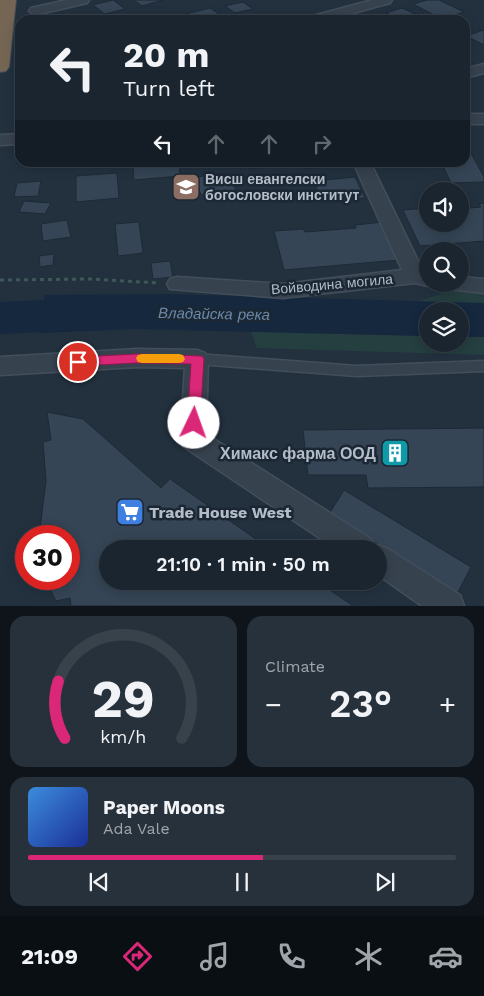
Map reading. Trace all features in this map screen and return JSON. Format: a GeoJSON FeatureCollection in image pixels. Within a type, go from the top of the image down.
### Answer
{"type":"FeatureCollection","features":[{"type":"Feature","properties":{"kind":"highway"},"geometry":{"type":"LineString","coordinates":[[0,68],[8,0]]}},
{"type":"Feature","properties":{"kind":"street"},"geometry":{"type":"LineString","coordinates":[[35,10],[83,0]]}},
{"type":"Feature","properties":{"kind":"street"},"geometry":{"type":"LineString","coordinates":[[332,15],[386,0]]}},
{"type":"Feature","properties":{"kind":"street"},"geometry":{"type":"LineString","coordinates":[[470,72],[484,68]]}},
{"type":"Feature","properties":{"kind":"street"},"geometry":{"type":"LineString","coordinates":[[470,119],[484,119]]}},
{"type":"Feature","properties":{"kind":"street"},"geometry":{"type":"LineString","coordinates":[[0,140],[15,139]]}},
{"type":"Feature","properties":{"kind":"street"},"geometry":{"type":"LineString","coordinates":[[364,167],[419,274]]}},
{"type":"Feature","properties":{"kind":"street","name":"Войводина могила"},"geometry":{"type":"LineString","coordinates":[[177,284],[283,290],[419,278]]}},
{"type":"Feature","properties":{"kind":"street"},"geometry":{"type":"LineString","coordinates":[[469,285],[484,286]]}},
{"type":"Feature","properties":{"kind":"street"},"geometry":{"type":"LineString","coordinates":[[0,366],[137,358],[197,359],[193,439],[347,540]]}},
{"type":"Feature","properties":{"kind":"street"},"geometry":{"type":"LineString","coordinates":[[387,565],[449,606]]}},
{"type":"Feature","properties":{"kind":"lane"},"geometry":{"type":"LineString","coordinates":[[197,359],[357,371],[484,366]]}},
{"type":"Feature","properties":{"kind":"path"},"geometry":{"type":"LineString","coordinates":[[0,280],[90,279],[177,284]]}},
{"type":"Feature","properties":{"kind":"green space"},"geometry":{"type":"Polygon","coordinates":[[[469,285],[484,286],[484,303],[414,303],[446,292],[469,292],[469,285]]]}},
{"type":"Feature","properties":{"kind":"green space"},"geometry":{"type":"Polygon","coordinates":[[[251,332],[419,336],[419,352],[469,352],[469,337],[484,337],[484,355],[257,348],[251,332]]]}},
{"type":"Feature","properties":{"kind":"water"},"geometry":{"type":"Polygon","coordinates":[[[165,294],[449,302],[419,302],[419,336],[136,329],[41,333],[44,295],[165,294]]]}},
{"type":"Feature","properties":{"kind":"water"},"geometry":{"type":"Polygon","coordinates":[[[469,303],[484,303],[484,337],[469,337],[469,303]]]}},
{"type":"Feature","properties":{"kind":"building"},"geometry":{"type":"Polygon","coordinates":[[[113,0],[125,9],[105,14],[93,5],[113,0]]]}},
{"type":"Feature","properties":{"kind":"building"},"geometry":{"type":"Polygon","coordinates":[[[134,0],[163,0],[142,6],[134,0]]]}},
{"type":"Feature","properties":{"kind":"building"},"geometry":{"type":"Polygon","coordinates":[[[427,0],[439,0],[464,12],[455,15],[434,15],[413,4],[427,0]]]}},
{"type":"Feature","properties":{"kind":"building"},"geometry":{"type":"Polygon","coordinates":[[[243,2],[253,9],[235,13],[225,6],[243,2]]]}},
{"type":"Feature","properties":{"kind":"building"},"geometry":{"type":"Polygon","coordinates":[[[210,8],[220,15],[187,15],[186,14],[210,8]]]}},
{"type":"Feature","properties":{"kind":"building"},"geometry":{"type":"Polygon","coordinates":[[[402,8],[417,15],[390,15],[386,13],[402,8]]]}},
{"type":"Feature","properties":{"kind":"building"},"geometry":{"type":"Polygon","coordinates":[[[484,30],[484,45],[470,38],[470,35],[484,30]]]}},
{"type":"Feature","properties":{"kind":"building"},"geometry":{"type":"Polygon","coordinates":[[[470,151],[484,177],[484,182],[451,182],[443,167],[470,167],[470,151]]]}},
{"type":"Feature","properties":{"kind":"building"},"geometry":{"type":"Polygon","coordinates":[[[133,167],[179,167],[180,176],[134,180],[133,167]]]}},
{"type":"Feature","properties":{"kind":"building"},"geometry":{"type":"Polygon","coordinates":[[[304,167],[320,167],[305,169],[304,167]]]}},
{"type":"Feature","properties":{"kind":"building"},"geometry":{"type":"Polygon","coordinates":[[[117,173],[119,198],[76,202],[76,176],[117,173]]]}},
{"type":"Feature","properties":{"kind":"building"},"geometry":{"type":"Polygon","coordinates":[[[230,173],[236,191],[201,195],[195,177],[230,173]]]}},
{"type":"Feature","properties":{"kind":"building"},"geometry":{"type":"Polygon","coordinates":[[[355,177],[365,198],[322,202],[314,181],[355,177]]]}},
{"type":"Feature","properties":{"kind":"building"},"geometry":{"type":"Polygon","coordinates":[[[41,181],[38,196],[14,197],[17,183],[41,181]]]}},
{"type":"Feature","properties":{"kind":"building"},"geometry":{"type":"Polygon","coordinates":[[[24,201],[51,203],[45,214],[19,212],[24,201]]]}},
{"type":"Feature","properties":{"kind":"building"},"geometry":{"type":"Polygon","coordinates":[[[484,203],[484,241],[419,242],[419,244],[403,210],[419,209],[419,232],[469,232],[469,208],[481,207],[479,204],[484,203]]]}},
{"type":"Feature","properties":{"kind":"building"},"geometry":{"type":"Polygon","coordinates":[[[67,220],[71,237],[43,241],[41,224],[67,220]]]}},
{"type":"Feature","properties":{"kind":"building"},"geometry":{"type":"Polygon","coordinates":[[[139,222],[143,253],[118,256],[115,224],[139,222]]]}},
{"type":"Feature","properties":{"kind":"building"},"geometry":{"type":"Polygon","coordinates":[[[383,222],[399,260],[284,270],[274,231],[303,229],[305,232],[356,228],[355,225],[383,222]]]}},
{"type":"Feature","properties":{"kind":"building"},"geometry":{"type":"Polygon","coordinates":[[[54,254],[53,265],[40,267],[39,256],[54,254]]]}},
{"type":"Feature","properties":{"kind":"building"},"geometry":{"type":"Polygon","coordinates":[[[170,261],[173,277],[153,279],[151,263],[170,261]]]}},
{"type":"Feature","properties":{"kind":"building","name":"Trade House West"},"geometry":{"type":"Polygon","coordinates":[[[47,412],[83,419],[161,488],[170,479],[257,540],[99,540],[99,590],[330,590],[353,606],[71,606],[70,598],[56,601],[50,590],[80,590],[80,525],[40,525],[46,481],[43,442],[51,440],[47,412]]]}},
{"type":"Feature","properties":{"kind":"building","name":"Химакс фарма ООД"},"geometry":{"type":"Polygon","coordinates":[[[484,428],[484,487],[368,488],[366,475],[308,475],[303,430],[484,428]]]}},
{"type":"Feature","properties":{"kind":"building"},"geometry":{"type":"Polygon","coordinates":[[[344,490],[471,567],[457,594],[387,550],[387,540],[371,540],[329,514],[344,490]]]}},
{"type":"Feature","properties":{"kind":"waterway","name":"Владайска река"},"geometry":{"type":"LineString","coordinates":[[0,318],[104,313]]}},
{"type":"Feature","properties":{"kind":"slow traffic"},"geometry":{"type":"LineString","coordinates":[[142,358],[179,359]]}},
{"type":"Feature","properties":{"kind":"place","name":"Висш евангелски богословски институт"},"geometry":{"type":"Point","coordinates":[186,187]}},
{"type":"Feature","properties":{"kind":"place","name":"Химакс фарма ООД"},"geometry":{"type":"Point","coordinates":[395,453]}},
{"type":"Feature","properties":{"kind":"place","name":"Trade House West"},"geometry":{"type":"Point","coordinates":[130,512]}},
{"type":"Feature","properties":{"kind":"route"},"geometry":{"type":"LineString","coordinates":[[78,362],[137,358],[197,359],[194,423]]}}]}
